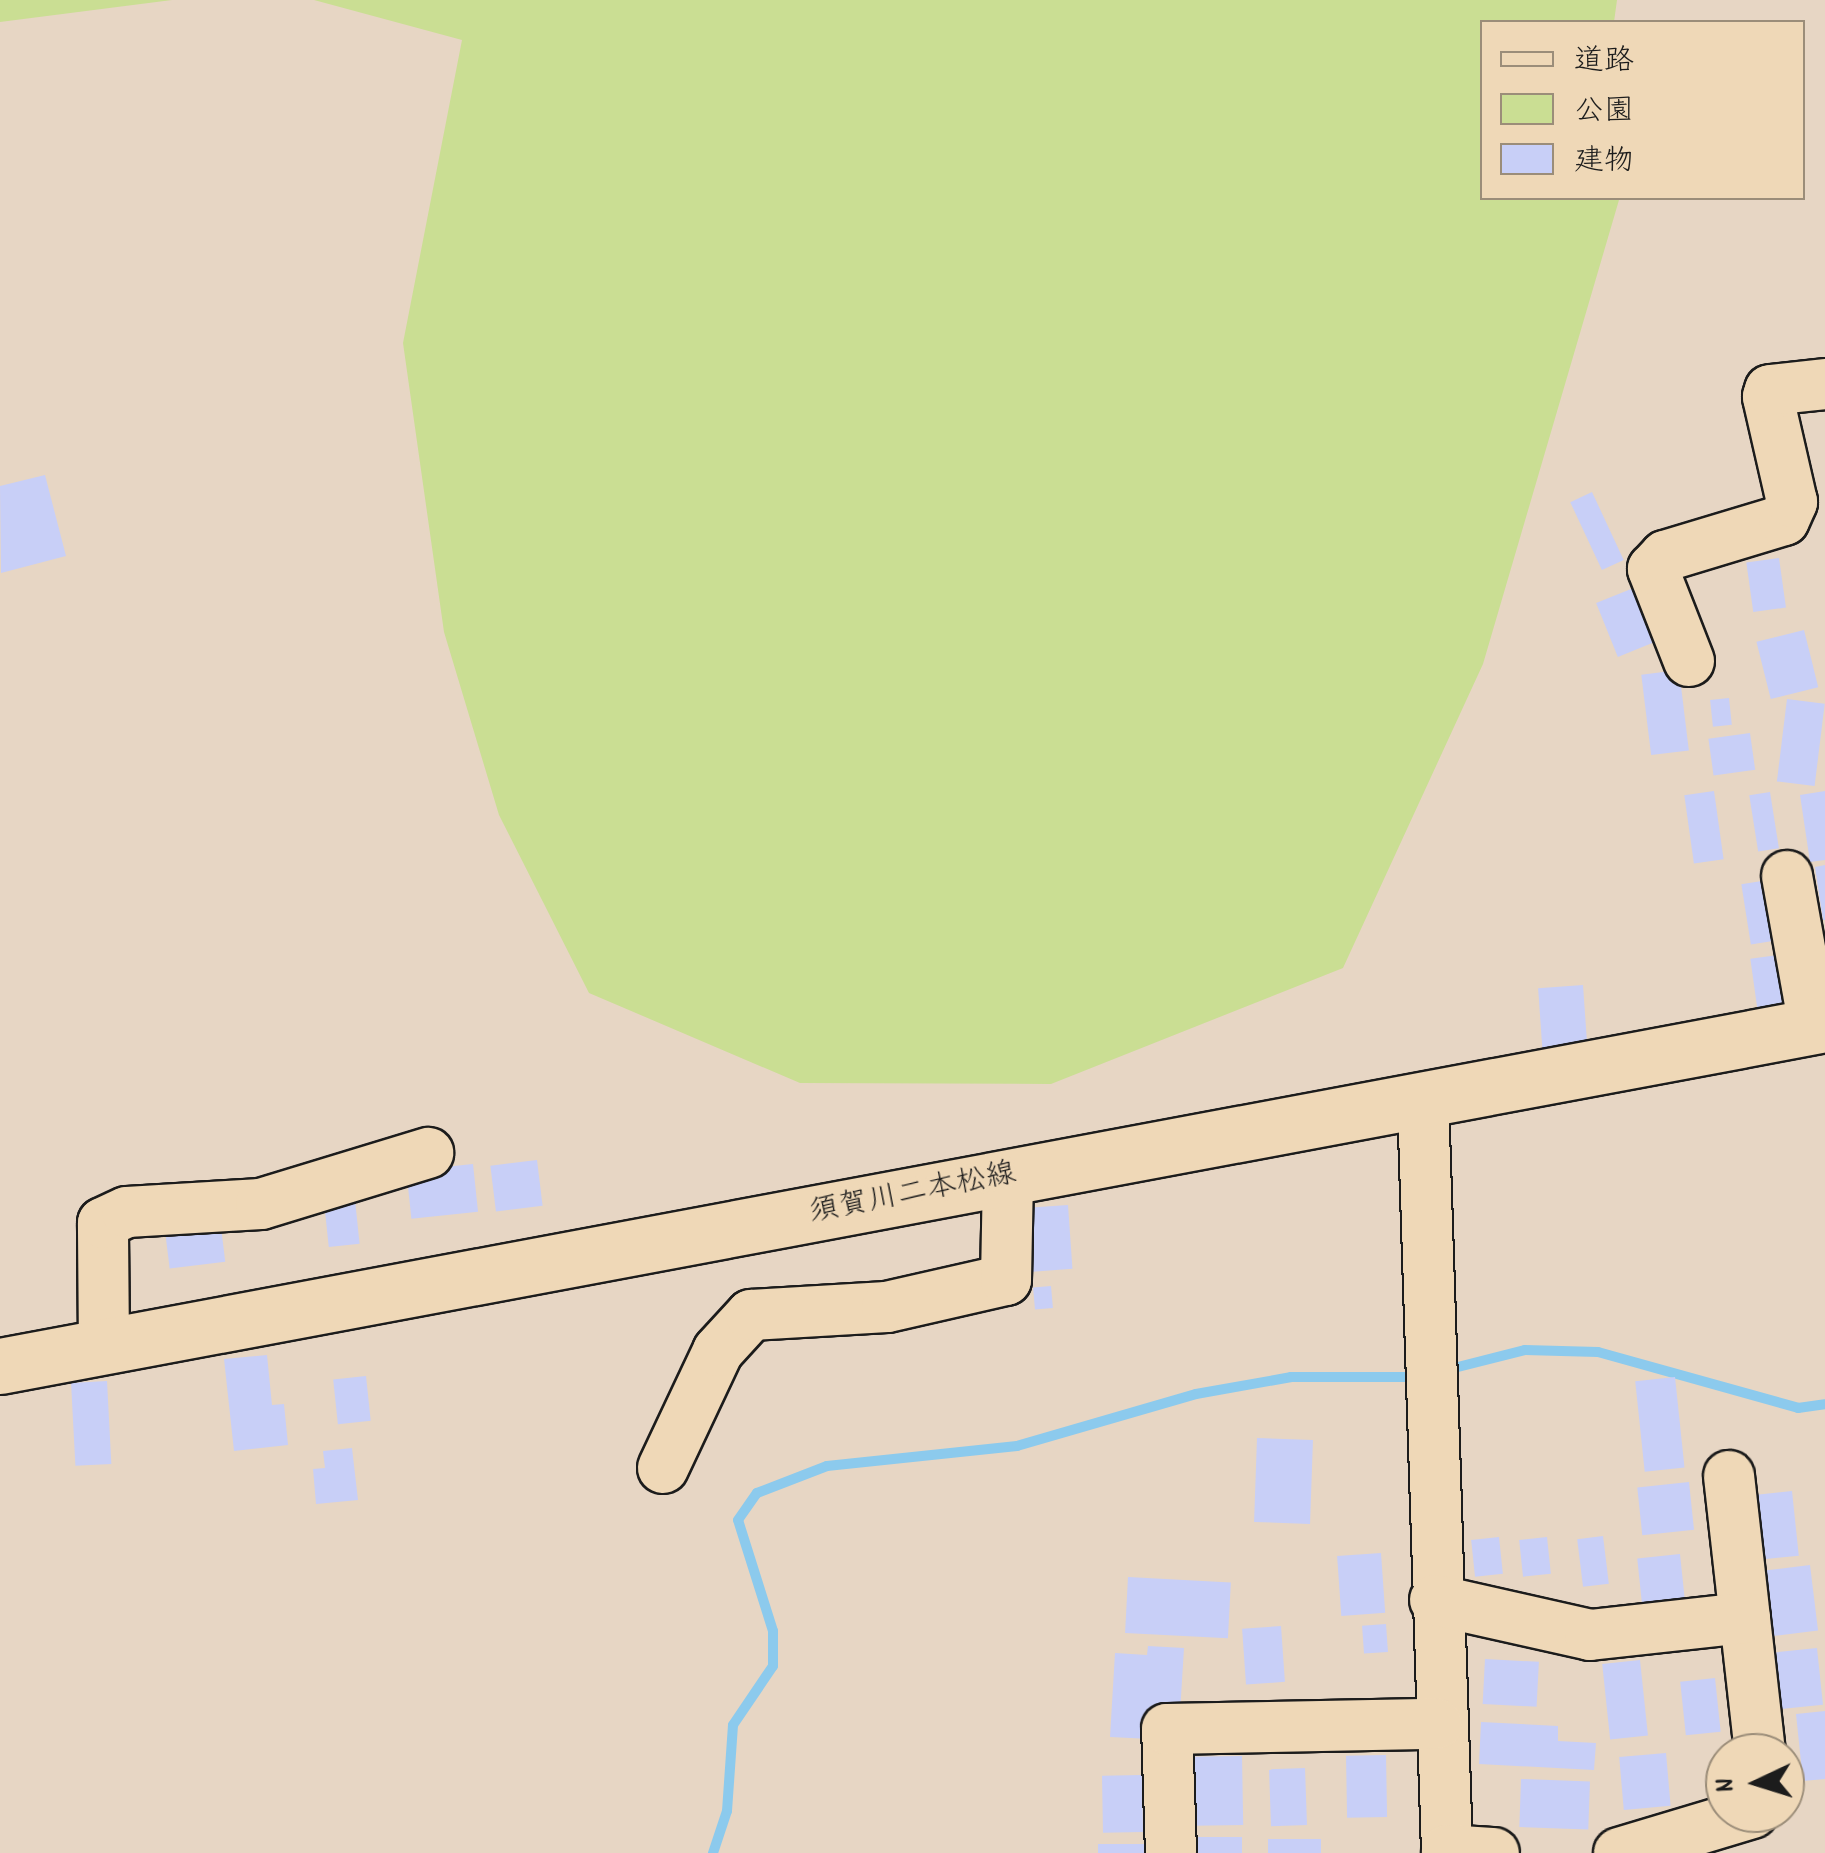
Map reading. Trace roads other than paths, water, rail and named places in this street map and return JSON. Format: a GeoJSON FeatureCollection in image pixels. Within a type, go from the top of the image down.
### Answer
{"type":"FeatureCollection","features":[{"type":"Feature","properties":{"kind":"main road","name":"須賀川二本松線"},"geometry":{"type":"LineString","coordinates":[[0,1366],[1820,1025]]}},
{"type":"Feature","properties":{"kind":"street"},"geometry":{"type":"LineString","coordinates":[[1689,661],[1652,570],[1665,556],[1784,520],[1792,502],[1768,397],[1770,390],[1825,384]]}},
{"type":"Feature","properties":{"kind":"street"},"geometry":{"type":"LineString","coordinates":[[1786,876],[1820,1025]]}},
{"type":"Feature","properties":{"kind":"street"},"geometry":{"type":"LineString","coordinates":[[1423,1100],[1438,1724],[1462,1852]]}},
{"type":"Feature","properties":{"kind":"street"},"geometry":{"type":"LineString","coordinates":[[104,1346],[104,1223],[127,1212],[261,1204],[428,1153]]}},
{"type":"Feature","properties":{"kind":"street"},"geometry":{"type":"LineString","coordinates":[[664,1468],[718,1350],[751,1315],[887,1307],[1006,1280],[1008,1178]]}},
{"type":"Feature","properties":{"kind":"street"},"geometry":{"type":"LineString","coordinates":[[1729,1476],[1758,1733]]}},
{"type":"Feature","properties":{"kind":"street"},"geometry":{"type":"LineString","coordinates":[[1435,1600],[1590,1634],[1745,1618]]}},
{"type":"Feature","properties":{"kind":"street"},"geometry":{"type":"LineString","coordinates":[[1172,1853],[1167,1729],[1438,1724]]}},
{"type":"Feature","properties":{"kind":"street"},"geometry":{"type":"LineString","coordinates":[[1619,1853],[1705,1827]]}},
{"type":"Feature","properties":{"kind":"waterway"},"geometry":{"type":"LineString","coordinates":[[1446,1370],[1525,1350],[1598,1352],[1798,1408],[1825,1404]]}},
{"type":"Feature","properties":{"kind":"waterway"},"geometry":{"type":"LineString","coordinates":[[713,1853],[727,1811],[733,1725],[773,1666],[773,1631],[738,1520],[757,1493],[827,1466],[1017,1446],[1196,1394],[1291,1377],[1420,1377]]}}]}
